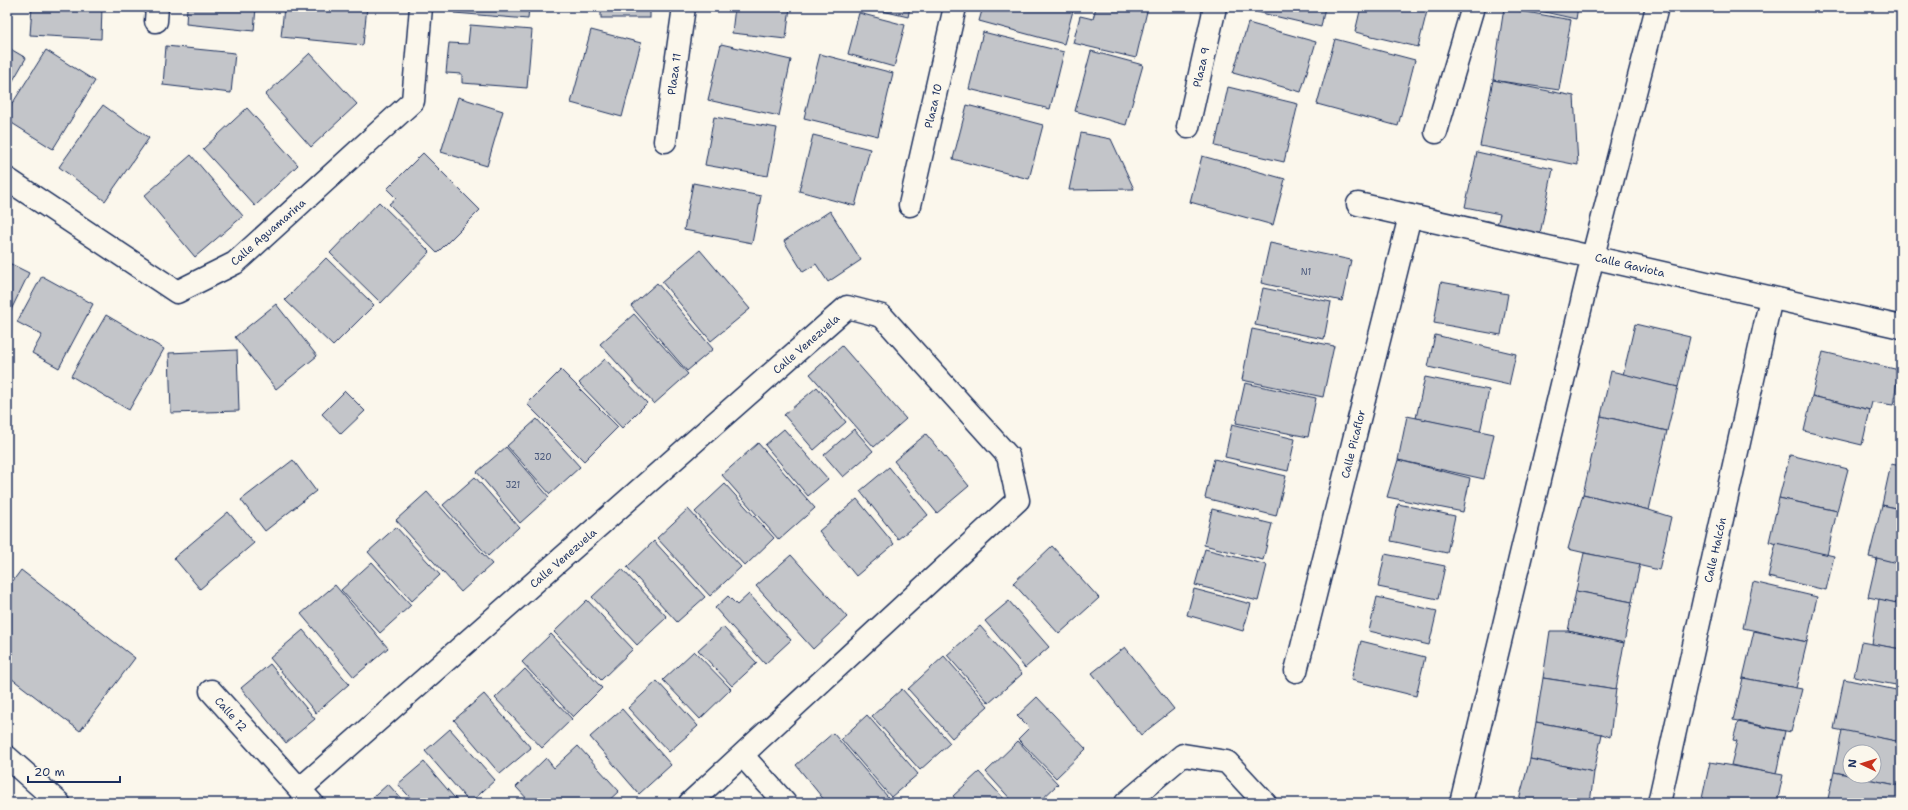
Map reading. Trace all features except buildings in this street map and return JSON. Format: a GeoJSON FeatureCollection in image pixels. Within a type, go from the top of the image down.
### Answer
{"type":"FeatureCollection","features":[{"type":"Feature","properties":{"kind":"street","name":"Calle Aguamarina"},"geometry":{"type":"LineString","coordinates":[[7,179],[177,292],[235,263],[413,101],[421,7]]}},
{"type":"Feature","properties":{"kind":"street","name":"Plaza 11"},"geometry":{"type":"LineString","coordinates":[[665,141],[684,7]]}},
{"type":"Feature","properties":{"kind":"street","name":"Plaza 10"},"geometry":{"type":"LineString","coordinates":[[910,205],[955,7]]}},
{"type":"Feature","properties":{"kind":"street","name":"Plaza 9"},"geometry":{"type":"LineString","coordinates":[[1188,127],[1215,7]]}},
{"type":"Feature","properties":{"kind":"street"},"geometry":{"type":"LineString","coordinates":[[1436,132],[1473,7]]}},
{"type":"Feature","properties":{"kind":"street"},"geometry":{"type":"LineString","coordinates":[[1461,803],[1593,256],[1657,7]]}},
{"type":"Feature","properties":{"kind":"street","name":"Calle Gaviota"},"geometry":{"type":"LineString","coordinates":[[1358,204],[1593,256],[1901,327]]}},
{"type":"Feature","properties":{"kind":"street","name":"Calle Picaflor"},"geometry":{"type":"LineString","coordinates":[[1296,671],[1410,216]]}},
{"type":"Feature","properties":{"kind":"street","name":"Calle Halcón"},"geometry":{"type":"LineString","coordinates":[[1658,803],[1771,298]]}},
{"type":"Feature","properties":{"kind":"street","name":"Calle Venezuela"},"geometry":{"type":"LineString","coordinates":[[306,796],[847,308],[882,316],[1008,456],[1018,500],[743,756],[690,803]]}},
{"type":"Feature","properties":{"kind":"street","name":"Calle 12"},"geometry":{"type":"LineString","coordinates":[[211,691],[306,796]]}},
{"type":"Feature","properties":{"kind":"street"},"geometry":{"type":"LineString","coordinates":[[1126,803],[1182,755],[1227,762],[1265,803]]}},
{"type":"Feature","properties":{"kind":"street"},"geometry":{"type":"LineString","coordinates":[[743,756],[785,803]]}},
{"type":"Feature","properties":{"kind":"street"},"geometry":{"type":"LineString","coordinates":[[7,757],[59,803]]}}]}
